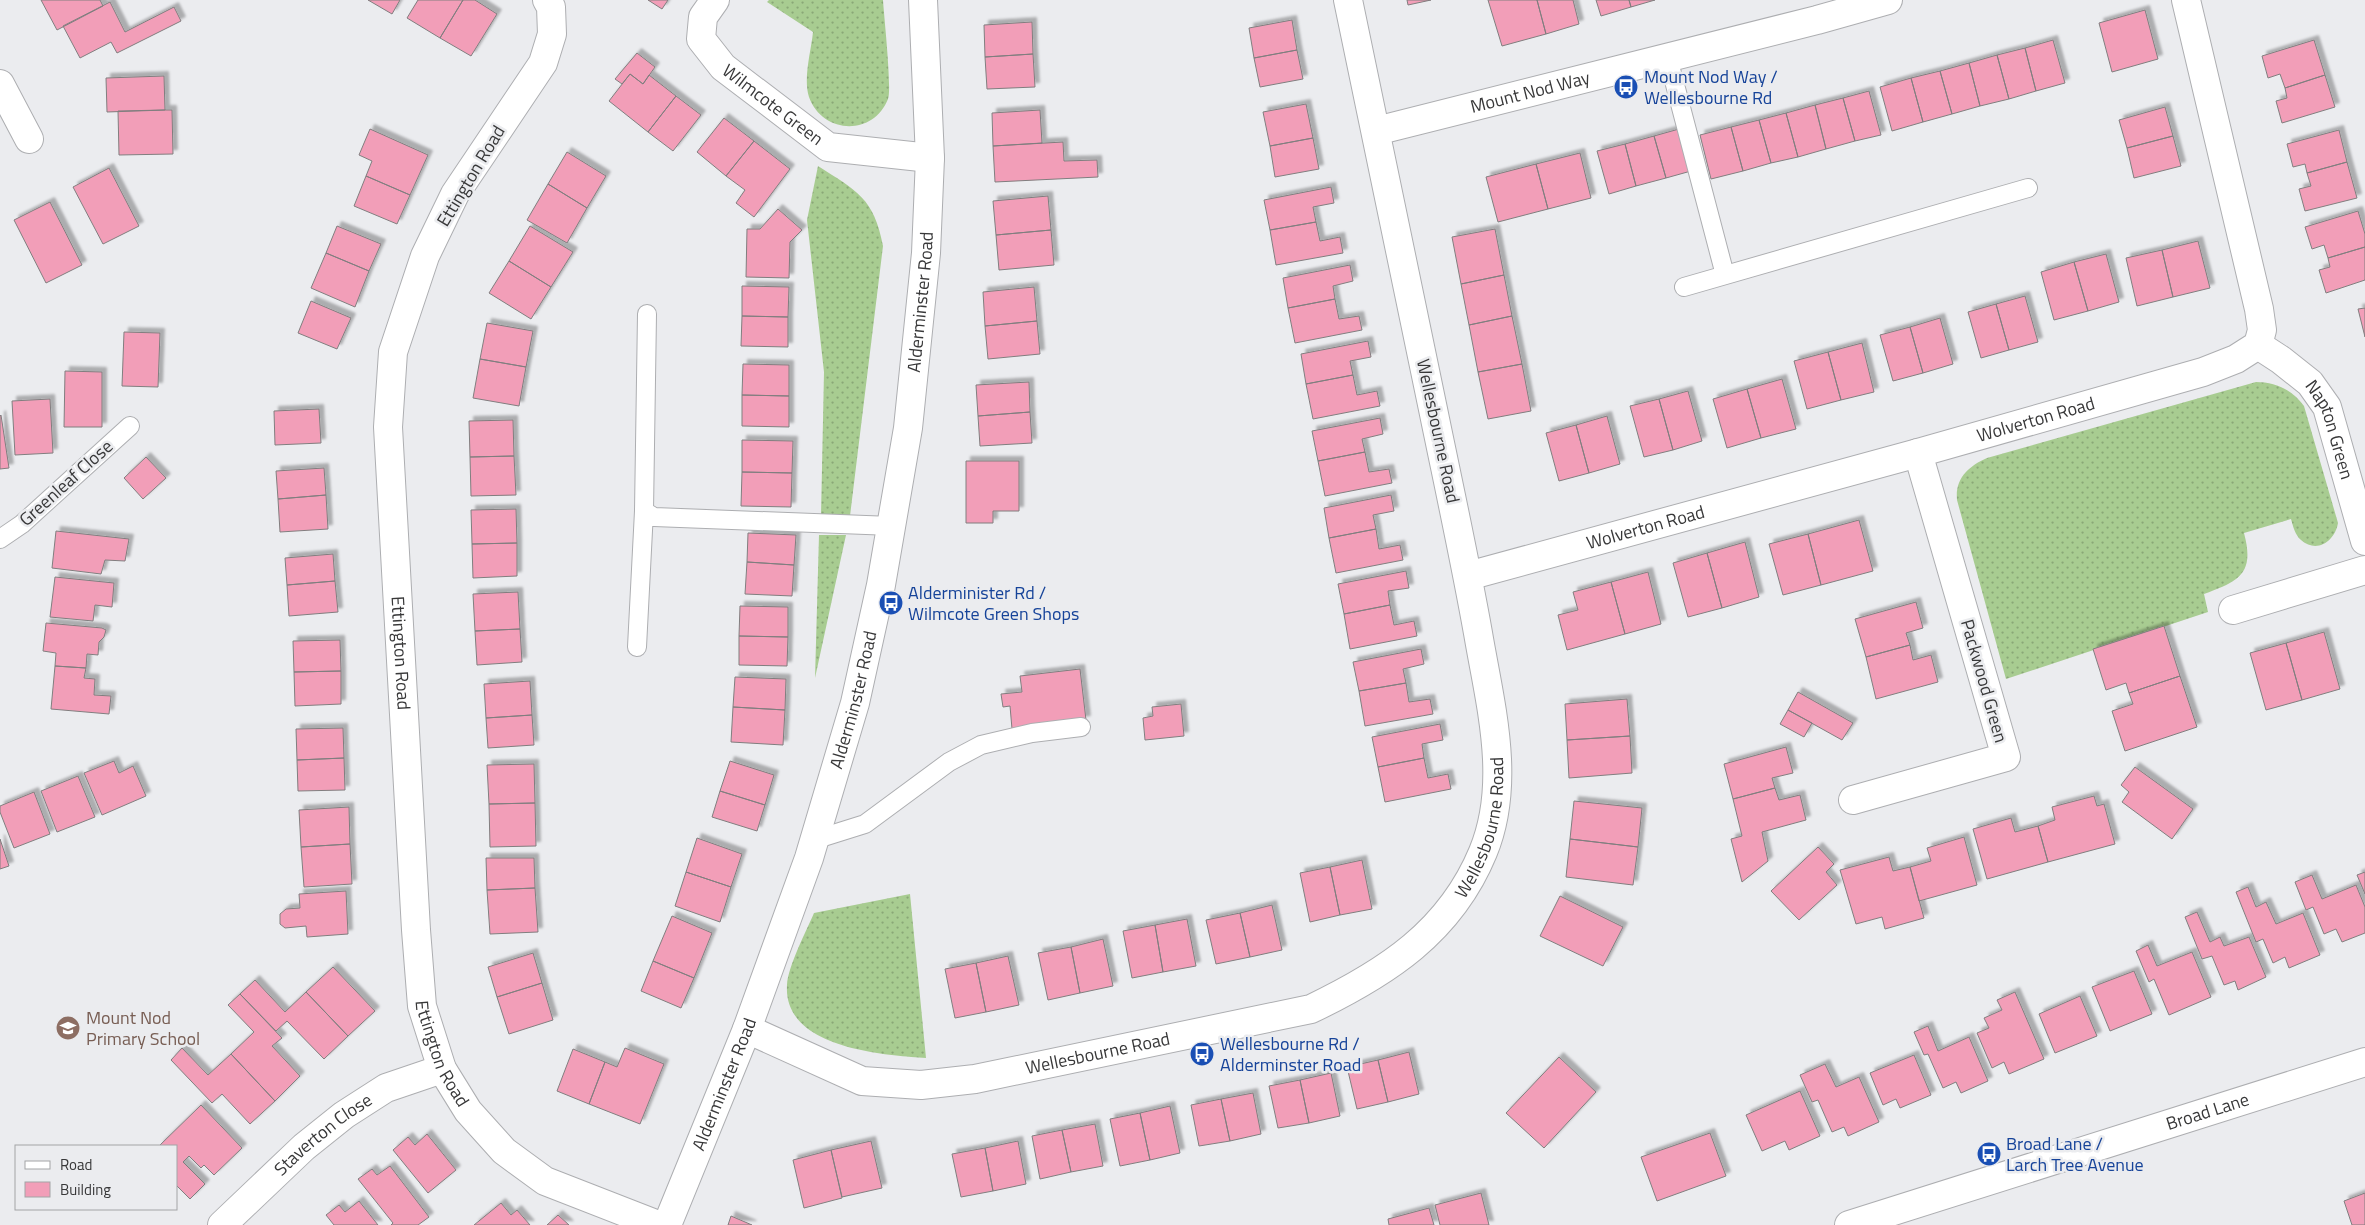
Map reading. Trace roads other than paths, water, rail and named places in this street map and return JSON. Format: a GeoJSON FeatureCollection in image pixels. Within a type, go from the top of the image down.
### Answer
{"type":"FeatureCollection","features":[{"type":"Feature","properties":{"kind":"street","name":"Ettington Road"},"geometry":{"type":"LineString","coordinates":[[547,0],[551,7],[552,34],[543,64],[455,194],[425,256],[393,352],[388,427],[416,930],[422,1006],[442,1069],[468,1111],[504,1151],[544,1181],[658,1225]]}},
{"type":"Feature","properties":{"kind":"street","name":"Wilmcote Green"},"geometry":{"type":"LineString","coordinates":[[715,0],[703,17],[701,39],[723,67],[828,147],[930,158]]}},
{"type":"Feature","properties":{"kind":"street","name":"Alderminster Road"},"geometry":{"type":"LineString","coordinates":[[667,1225],[747,1029],[814,840],[855,703],[892,526],[908,428],[926,253],[930,158],[924,0]]}},
{"type":"Feature","properties":{"kind":"street","name":"Wellesbourne Road"},"geometry":{"type":"LineString","coordinates":[[747,1029],[862,1081],[921,1085],[975,1080],[1310,1008],[1356,987],[1396,962],[1433,930],[1461,894],[1483,852],[1493,818],[1498,776],[1494,726],[1468,576],[1348,0]]}},
{"type":"Feature","properties":{"kind":"street","name":"Mount Nod Way"},"geometry":{"type":"LineString","coordinates":[[1376,131],[1668,58],[1888,0]]}},
{"type":"Feature","properties":{"kind":"street"},"geometry":{"type":"LineString","coordinates":[[2186,0],[2259,308],[2262,330],[2258,345]]}},
{"type":"Feature","properties":{"kind":"street"},"geometry":{"type":"LineString","coordinates":[[0,84],[29,139]]}},
{"type":"Feature","properties":{"kind":"street","name":"Wolverton Road"},"geometry":{"type":"LineString","coordinates":[[1468,576],[1918,453],[2202,372],[2236,360],[2258,345]]}},
{"type":"Feature","properties":{"kind":"street","name":"Napton Green"},"geometry":{"type":"LineString","coordinates":[[2258,345],[2310,383],[2327,407],[2365,541]]}},
{"type":"Feature","properties":{"kind":"street","name":"Packwood Green"},"geometry":{"type":"LineString","coordinates":[[1853,800],[2006,757],[1918,453]]}},
{"type":"Feature","properties":{"kind":"street"},"geometry":{"type":"LineString","coordinates":[[2233,610],[2365,570]]}},
{"type":"Feature","properties":{"kind":"street","name":"Broad Lane"},"geometry":{"type":"LineString","coordinates":[[1849,1225],[1890,1218],[2365,1062]]}},
{"type":"Feature","properties":{"kind":"street","name":"Staverton Close"},"geometry":{"type":"LineString","coordinates":[[222,1225],[304,1147],[344,1115],[386,1088],[442,1069]]}},
{"type":"Feature","properties":{"kind":"lane"},"geometry":{"type":"LineString","coordinates":[[1668,58],[1725,276]]}},
{"type":"Feature","properties":{"kind":"lane"},"geometry":{"type":"LineString","coordinates":[[1684,287],[2028,188]]}},
{"type":"Feature","properties":{"kind":"lane"},"geometry":{"type":"LineString","coordinates":[[637,647],[644,511],[648,314]]}},
{"type":"Feature","properties":{"kind":"lane","name":"Greenleaf Close"},"geometry":{"type":"LineString","coordinates":[[0,539],[22,524],[130,426]]}},
{"type":"Feature","properties":{"kind":"lane"},"geometry":{"type":"LineString","coordinates":[[644,511],[654,517],[892,526]]}},
{"type":"Feature","properties":{"kind":"lane"},"geometry":{"type":"LineString","coordinates":[[814,840],[866,824],[949,762],[981,746],[1032,733],[1081,727]]}},
{"type":"Feature","properties":{"kind":"place","name":"Mount Nod Way / Wellesbourne Rd"},"geometry":{"type":"Point","coordinates":[1626,87]}},
{"type":"Feature","properties":{"kind":"place","name":"Alderminister Rd / Wilmcote Green Shops"},"geometry":{"type":"Point","coordinates":[891,603]}},
{"type":"Feature","properties":{"kind":"place","name":"Mount Nod Primary School"},"geometry":{"type":"Point","coordinates":[68,1028]}},
{"type":"Feature","properties":{"kind":"place","name":"Wellesbourne Rd / Alderminster Road"},"geometry":{"type":"Point","coordinates":[1202,1054]}},
{"type":"Feature","properties":{"kind":"place","name":"Broad Lane / Larch Tree Avenue"},"geometry":{"type":"Point","coordinates":[1989,1154]}}]}
